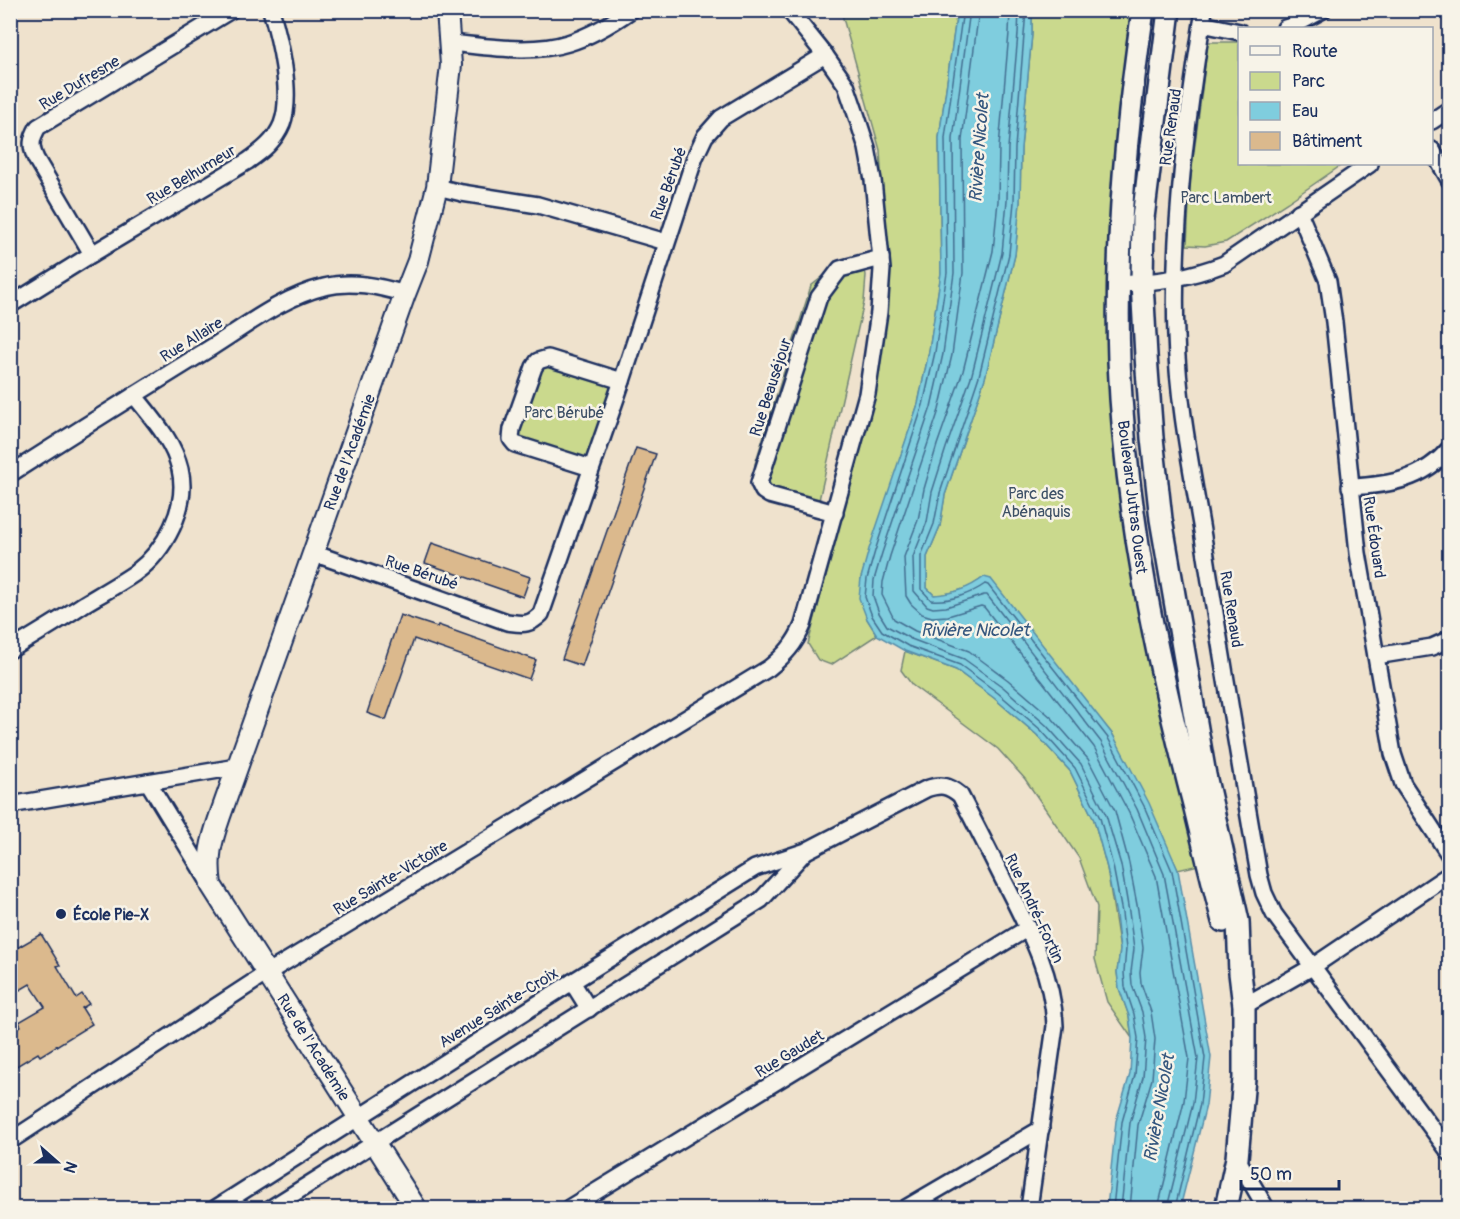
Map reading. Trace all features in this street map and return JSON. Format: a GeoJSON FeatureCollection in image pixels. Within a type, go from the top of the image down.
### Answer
{"type":"FeatureCollection","features":[{"type":"Feature","properties":{"kind":"main road","name":"Boulevard Jutras Ouest"},"geometry":{"type":"LineString","coordinates":[[1143,10],[1126,156],[1119,284],[1119,361],[1124,435],[1133,515],[1166,694],[1223,918],[1240,973]]}},
{"type":"Feature","properties":{"kind":"main road","name":"Boulevard Jutras Ouest"},"geometry":{"type":"LineString","coordinates":[[1170,10],[1143,218],[1142,282],[1151,427],[1161,519],[1205,775],[1238,921],[1244,1006],[1244,1078],[1237,1158],[1226,1209]]}},
{"type":"Feature","properties":{"kind":"street","name":"Rue Dufresne"},"geometry":{"type":"LineString","coordinates":[[92,254],[36,159],[31,148],[32,137],[38,127],[231,10]]}},
{"type":"Feature","properties":{"kind":"street","name":"Rue Belhumeur"},"geometry":{"type":"LineString","coordinates":[[10,305],[248,161],[268,146],[282,124],[285,110],[282,51],[271,10]]}},
{"type":"Feature","properties":{"kind":"street","name":"Rue de l'Académie"},"geometry":{"type":"LineString","coordinates":[[211,885],[208,864],[209,849],[418,261],[437,187],[451,65],[447,10]]}},
{"type":"Feature","properties":{"kind":"street"},"geometry":{"type":"LineString","coordinates":[[451,43],[550,47],[591,34],[631,10]]}},
{"type":"Feature","properties":{"kind":"street"},"geometry":{"type":"LineString","coordinates":[[789,10],[846,85],[867,148],[881,258],[879,312],[867,394],[835,513]]}},
{"type":"Feature","properties":{"kind":"street"},"geometry":{"type":"LineString","coordinates":[[1290,27],[1323,10]]}},
{"type":"Feature","properties":{"kind":"street"},"geometry":{"type":"LineString","coordinates":[[1203,17],[1238,32]]}},
{"type":"Feature","properties":{"kind":"street","name":"Rue Renaud"},"geometry":{"type":"LineString","coordinates":[[1203,17],[1182,177],[1175,279],[1176,338],[1181,404],[1259,875],[1274,914],[1449,1153]]}},
{"type":"Feature","properties":{"kind":"street","name":"Rue Bérubé"},"geometry":{"type":"LineString","coordinates":[[313,553],[507,622],[522,624],[533,622],[541,614],[622,381],[666,242],[705,136],[720,118],[825,55]]}},
{"type":"Feature","properties":{"kind":"street"},"geometry":{"type":"LineString","coordinates":[[1433,120],[1449,108]]}},
{"type":"Feature","properties":{"kind":"street"},"geometry":{"type":"LineString","coordinates":[[1433,153],[1449,181]]}},
{"type":"Feature","properties":{"kind":"street"},"geometry":{"type":"LineString","coordinates":[[1119,284],[1175,279],[1224,264],[1369,165]]}},
{"type":"Feature","properties":{"kind":"street"},"geometry":{"type":"LineString","coordinates":[[437,187],[538,205],[666,242]]}},
{"type":"Feature","properties":{"kind":"street","name":"Rue Édouard"},"geometry":{"type":"LineString","coordinates":[[1299,212],[1328,281],[1335,322],[1358,553],[1393,754],[1403,784],[1449,856]]}},
{"type":"Feature","properties":{"kind":"street","name":"Rue Beauséjour"},"geometry":{"type":"LineString","coordinates":[[835,513],[769,495],[759,483],[819,297],[840,269],[881,258]]}},
{"type":"Feature","properties":{"kind":"street","name":"Rue Allaire"},"geometry":{"type":"LineString","coordinates":[[10,474],[270,312],[310,291],[327,286],[363,284],[405,294]]}},
{"type":"Feature","properties":{"kind":"street"},"geometry":{"type":"LineString","coordinates":[[591,468],[515,444],[511,439],[512,429],[534,367],[538,361],[548,358],[622,381]]}},
{"type":"Feature","properties":{"kind":"street"},"geometry":{"type":"LineString","coordinates":[[10,650],[136,572],[156,552],[169,534],[178,512],[181,490],[180,470],[164,434],[134,395]]}},
{"type":"Feature","properties":{"kind":"street"},"geometry":{"type":"LineString","coordinates":[[1350,487],[1384,485],[1411,476],[1441,459],[1449,448]]}},
{"type":"Feature","properties":{"kind":"street","name":"Rue Sainte-Victoire"},"geometry":{"type":"LineString","coordinates":[[10,1141],[267,973],[769,668],[790,649],[803,625],[835,513]]}},
{"type":"Feature","properties":{"kind":"street"},"geometry":{"type":"LineString","coordinates":[[1376,656],[1432,647],[1449,639]]}},
{"type":"Feature","properties":{"kind":"street"},"geometry":{"type":"LineString","coordinates":[[10,806],[237,767]]}},
{"type":"Feature","properties":{"kind":"street","name":"Rue de l'Académie"},"geometry":{"type":"LineString","coordinates":[[148,782],[416,1209]]}},
{"type":"Feature","properties":{"kind":"street","name":"Avenue Sainte-Croix"},"geometry":{"type":"LineString","coordinates":[[216,1209],[755,868],[806,851],[926,789],[939,785]]}},
{"type":"Feature","properties":{"kind":"street","name":"Rue André-Fortin"},"geometry":{"type":"LineString","coordinates":[[939,785],[950,788],[960,795],[1028,928],[1049,980],[1055,1026],[1029,1209]]}},
{"type":"Feature","properties":{"kind":"street","name":"Avenue Sainte-Croix"},"geometry":{"type":"LineString","coordinates":[[271,1209],[761,900],[806,851]]}},
{"type":"Feature","properties":{"kind":"street"},"geometry":{"type":"LineString","coordinates":[[1244,1006],[1312,967],[1449,874]]}},
{"type":"Feature","properties":{"kind":"street","name":"Rue Gaudet"},"geometry":{"type":"LineString","coordinates":[[569,1209],[1028,928]]}},
{"type":"Feature","properties":{"kind":"street"},"geometry":{"type":"LineString","coordinates":[[572,982],[589,1009]]}},
{"type":"Feature","properties":{"kind":"street"},"geometry":{"type":"LineString","coordinates":[[906,1209],[1041,1129]]}},
{"type":"Feature","properties":{"kind":"street"},"geometry":{"type":"LineString","coordinates":[[1237,1158],[1266,1209]]}},
{"type":"Feature","properties":{"kind":"green space"},"geometry":{"type":"Polygon","coordinates":[[[841,11],[957,11],[939,138],[941,273],[929,351],[918,404],[861,578],[867,619],[877,635],[831,665],[818,660],[808,644],[874,393],[886,262],[880,150],[841,11]]]}},
{"type":"Feature","properties":{"kind":"green space","name":"Parc des Abénaquis"},"geometry":{"type":"Polygon","coordinates":[[[1032,11],[1132,11],[1126,46],[1110,277],[1114,416],[1203,864],[1178,870],[1113,735],[984,577],[967,587],[947,593],[934,595],[927,588],[927,557],[940,526],[945,495],[985,378],[1015,255],[1032,11]]]}},
{"type":"Feature","properties":{"kind":"green space","name":"Parc Lambert"},"geometry":{"type":"Polygon","coordinates":[[[1208,42],[1238,42],[1238,165],[1342,165],[1226,242],[1205,246],[1187,245],[1190,183],[1208,42]]]}},
{"type":"Feature","properties":{"kind":"green space"},"geometry":{"type":"Polygon","coordinates":[[[857,261],[863,262],[866,275],[864,302],[819,500],[761,485],[754,478],[755,464],[811,286],[825,275],[857,261]]]}},
{"type":"Feature","properties":{"kind":"green space","name":"Parc Bérubé"},"geometry":{"type":"Polygon","coordinates":[[[538,361],[622,381],[591,468],[515,444],[538,361]]]}},
{"type":"Feature","properties":{"kind":"green space"},"geometry":{"type":"Polygon","coordinates":[[[905,651],[956,670],[994,698],[1037,735],[1070,771],[1094,820],[1107,868],[1120,950],[1117,972],[1119,988],[1129,1016],[1132,1038],[1107,1002],[1095,959],[1097,907],[1079,858],[1025,779],[998,749],[912,685],[901,670],[905,651]]]}},
{"type":"Feature","properties":{"kind":"water","name":"Rivière Nicolet"},"geometry":{"type":"Polygon","coordinates":[[[957,11],[1032,11],[1032,34],[1021,148],[1020,202],[1015,255],[985,378],[945,495],[940,526],[927,557],[927,588],[934,595],[954,592],[984,577],[991,579],[1113,735],[1149,803],[1178,870],[1211,1057],[1206,1105],[1180,1208],[1107,1208],[1116,1121],[1130,1074],[1132,1038],[1129,1016],[1119,988],[1117,972],[1120,950],[1107,868],[1094,820],[1070,771],[1037,735],[994,698],[956,670],[905,651],[877,635],[867,619],[859,598],[861,578],[869,549],[918,404],[929,351],[941,273],[939,138],[957,11]]]}},
{"type":"Feature","properties":{"kind":"building"},"geometry":{"type":"Polygon","coordinates":[[[636,448],[656,454],[582,666],[562,659],[636,448]]]}},
{"type":"Feature","properties":{"kind":"building"},"geometry":{"type":"Polygon","coordinates":[[[432,543],[530,577],[523,597],[425,563],[432,543]]]}},
{"type":"Feature","properties":{"kind":"building"},"geometry":{"type":"Polygon","coordinates":[[[400,615],[437,627],[438,625],[536,660],[529,679],[414,639],[386,720],[367,713],[400,615]]]}},
{"type":"Feature","properties":{"kind":"building"},"geometry":{"type":"Polygon","coordinates":[[[41,934],[76,998],[82,994],[89,1004],[82,1008],[92,1024],[40,1056],[38,1053],[10,1070],[10,1032],[21,1026],[19,1022],[45,1007],[30,984],[20,990],[10,975],[10,952],[41,934]]]}},
{"type":"Feature","properties":{"kind":"place","name":"École Pie-X"},"geometry":{"type":"Point","coordinates":[61,914]}}]}
